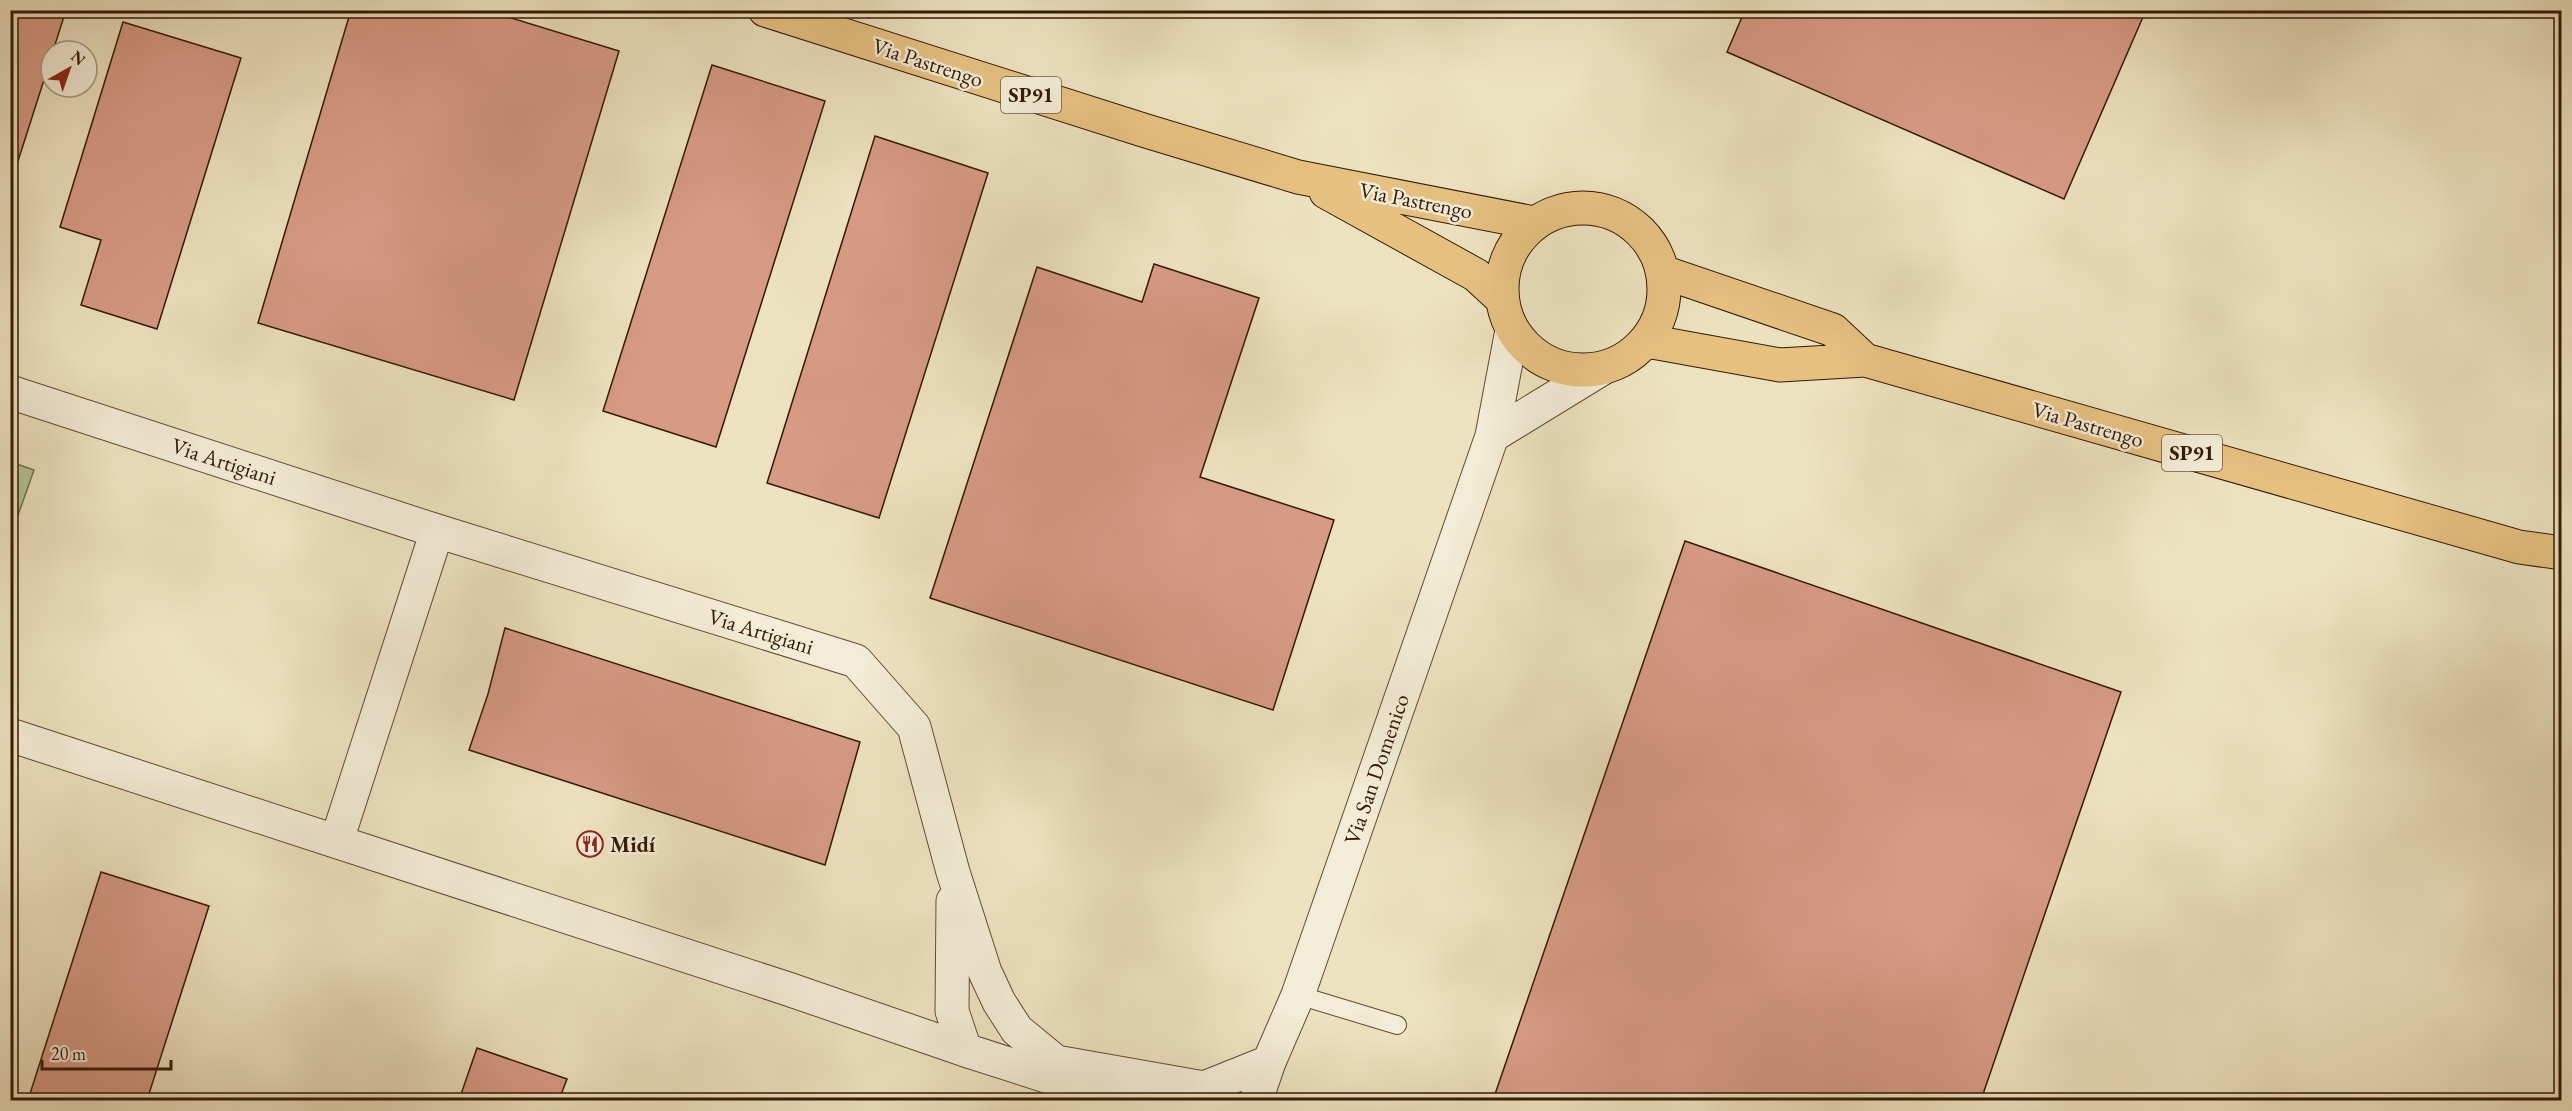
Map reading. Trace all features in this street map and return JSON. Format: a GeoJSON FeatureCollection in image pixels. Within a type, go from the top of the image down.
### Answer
{"type":"FeatureCollection","features":[{"type":"Feature","properties":{"kind":"main road","name":"Via Pastrengo"},"geometry":{"type":"LineString","coordinates":[[765,10],[1132,127],[1298,177],[1534,223]]}},
{"type":"Feature","properties":{"kind":"main road","name":"Via Pastrengo"},"geometry":{"type":"LineString","coordinates":[[1298,177],[1476,275],[1502,298]]}},
{"type":"Feature","properties":{"kind":"main road"},"geometry":{"type":"LineString","coordinates":[[1585,207],[1611,212],[1636,226],[1653,246],[1663,272],[1663,304],[1659,320],[1647,341],[1627,358],[1603,368],[1576,370],[1549,363],[1528,349],[1512,330],[1502,298],[1503,270],[1514,244],[1534,223],[1558,211],[1585,207]]}},
{"type":"Feature","properties":{"kind":"main road","name":"Via Pastrengo"},"geometry":{"type":"LineString","coordinates":[[1663,272],[1833,330],[1865,360]]}},
{"type":"Feature","properties":{"kind":"main road","name":"Via Pastrengo"},"geometry":{"type":"LineString","coordinates":[[1647,341],[1780,365],[1865,360],[2519,547],[2562,553]]}},
{"type":"Feature","properties":{"kind":"main road","name":"Via Pastrengo"},"geometry":{"type":"LineString","coordinates":[[2519,547],[2562,568]]}},
{"type":"Feature","properties":{"kind":"street","name":"Via San Domenico"},"geometry":{"type":"LineString","coordinates":[[1256,1101],[1269,1062],[1298,995],[1492,436],[1512,330]]}},
{"type":"Feature","properties":{"kind":"street"},"geometry":{"type":"LineString","coordinates":[[1492,436],[1603,368]]}},
{"type":"Feature","properties":{"kind":"street","name":"Via Artigiani"},"geometry":{"type":"LineString","coordinates":[[10,392],[437,531],[856,661],[914,727],[953,872],[985,972],[999,1002],[1017,1030],[1056,1062],[1204,1088],[1269,1062]]}},
{"type":"Feature","properties":{"kind":"street"},"geometry":{"type":"LineString","coordinates":[[336,840],[437,531]]}},
{"type":"Feature","properties":{"kind":"street"},"geometry":{"type":"LineString","coordinates":[[10,735],[336,840],[1121,1101]]}},
{"type":"Feature","properties":{"kind":"street","name":"Via Artigiani"},"geometry":{"type":"LineString","coordinates":[[953,872],[952,1011],[965,1050]]}},
{"type":"Feature","properties":{"kind":"lane"},"geometry":{"type":"LineString","coordinates":[[1298,995],[1397,1024]]}},
{"type":"Feature","properties":{"kind":"green space"},"geometry":{"type":"Polygon","coordinates":[[[10,462],[34,470],[11,535],[10,462]]]}},
{"type":"Feature","properties":{"kind":"building"},"geometry":{"type":"Polygon","coordinates":[[[10,10],[66,10],[57,39],[39,39],[39,95],[10,186],[10,10]]]}},
{"type":"Feature","properties":{"kind":"building"},"geometry":{"type":"Polygon","coordinates":[[[351,10],[485,10],[619,51],[514,400],[258,323],[351,10]]]}},
{"type":"Feature","properties":{"kind":"building"},"geometry":{"type":"Polygon","coordinates":[[[1745,10],[2146,10],[2064,199],[1727,52],[1745,10]]]}},
{"type":"Feature","properties":{"kind":"building"},"geometry":{"type":"Polygon","coordinates":[[[123,22],[241,58],[157,329],[81,305],[101,240],[60,227],[123,22]]]}},
{"type":"Feature","properties":{"kind":"building"},"geometry":{"type":"Polygon","coordinates":[[[712,65],[825,101],[716,447],[603,411],[712,65]]]}},
{"type":"Feature","properties":{"kind":"building"},"geometry":{"type":"Polygon","coordinates":[[[875,136],[988,173],[879,518],[767,483],[875,136]]]}},
{"type":"Feature","properties":{"kind":"building"},"geometry":{"type":"Polygon","coordinates":[[[1154,264],[1259,298],[1200,477],[1334,520],[1273,710],[930,598],[1037,267],[1142,302],[1154,264]]]}},
{"type":"Feature","properties":{"kind":"building"},"geometry":{"type":"Polygon","coordinates":[[[1685,541],[2121,692],[1981,1100],[1493,1100],[1685,541]]]}},
{"type":"Feature","properties":{"kind":"building"},"geometry":{"type":"Polygon","coordinates":[[[505,628],[860,742],[825,865],[469,750],[488,694],[505,628]]]}},
{"type":"Feature","properties":{"kind":"building"},"geometry":{"type":"Polygon","coordinates":[[[101,872],[209,906],[147,1100],[28,1100],[101,872]]]}},
{"type":"Feature","properties":{"kind":"building"},"geometry":{"type":"Polygon","coordinates":[[[10,879],[17,882],[10,901],[10,879]]]}},
{"type":"Feature","properties":{"kind":"building"},"geometry":{"type":"Polygon","coordinates":[[[477,1048],[567,1079],[559,1100],[459,1100],[477,1048]]]}},
{"type":"Feature","properties":{"kind":"place","name":"Midí"},"geometry":{"type":"Point","coordinates":[590,844]}}]}
